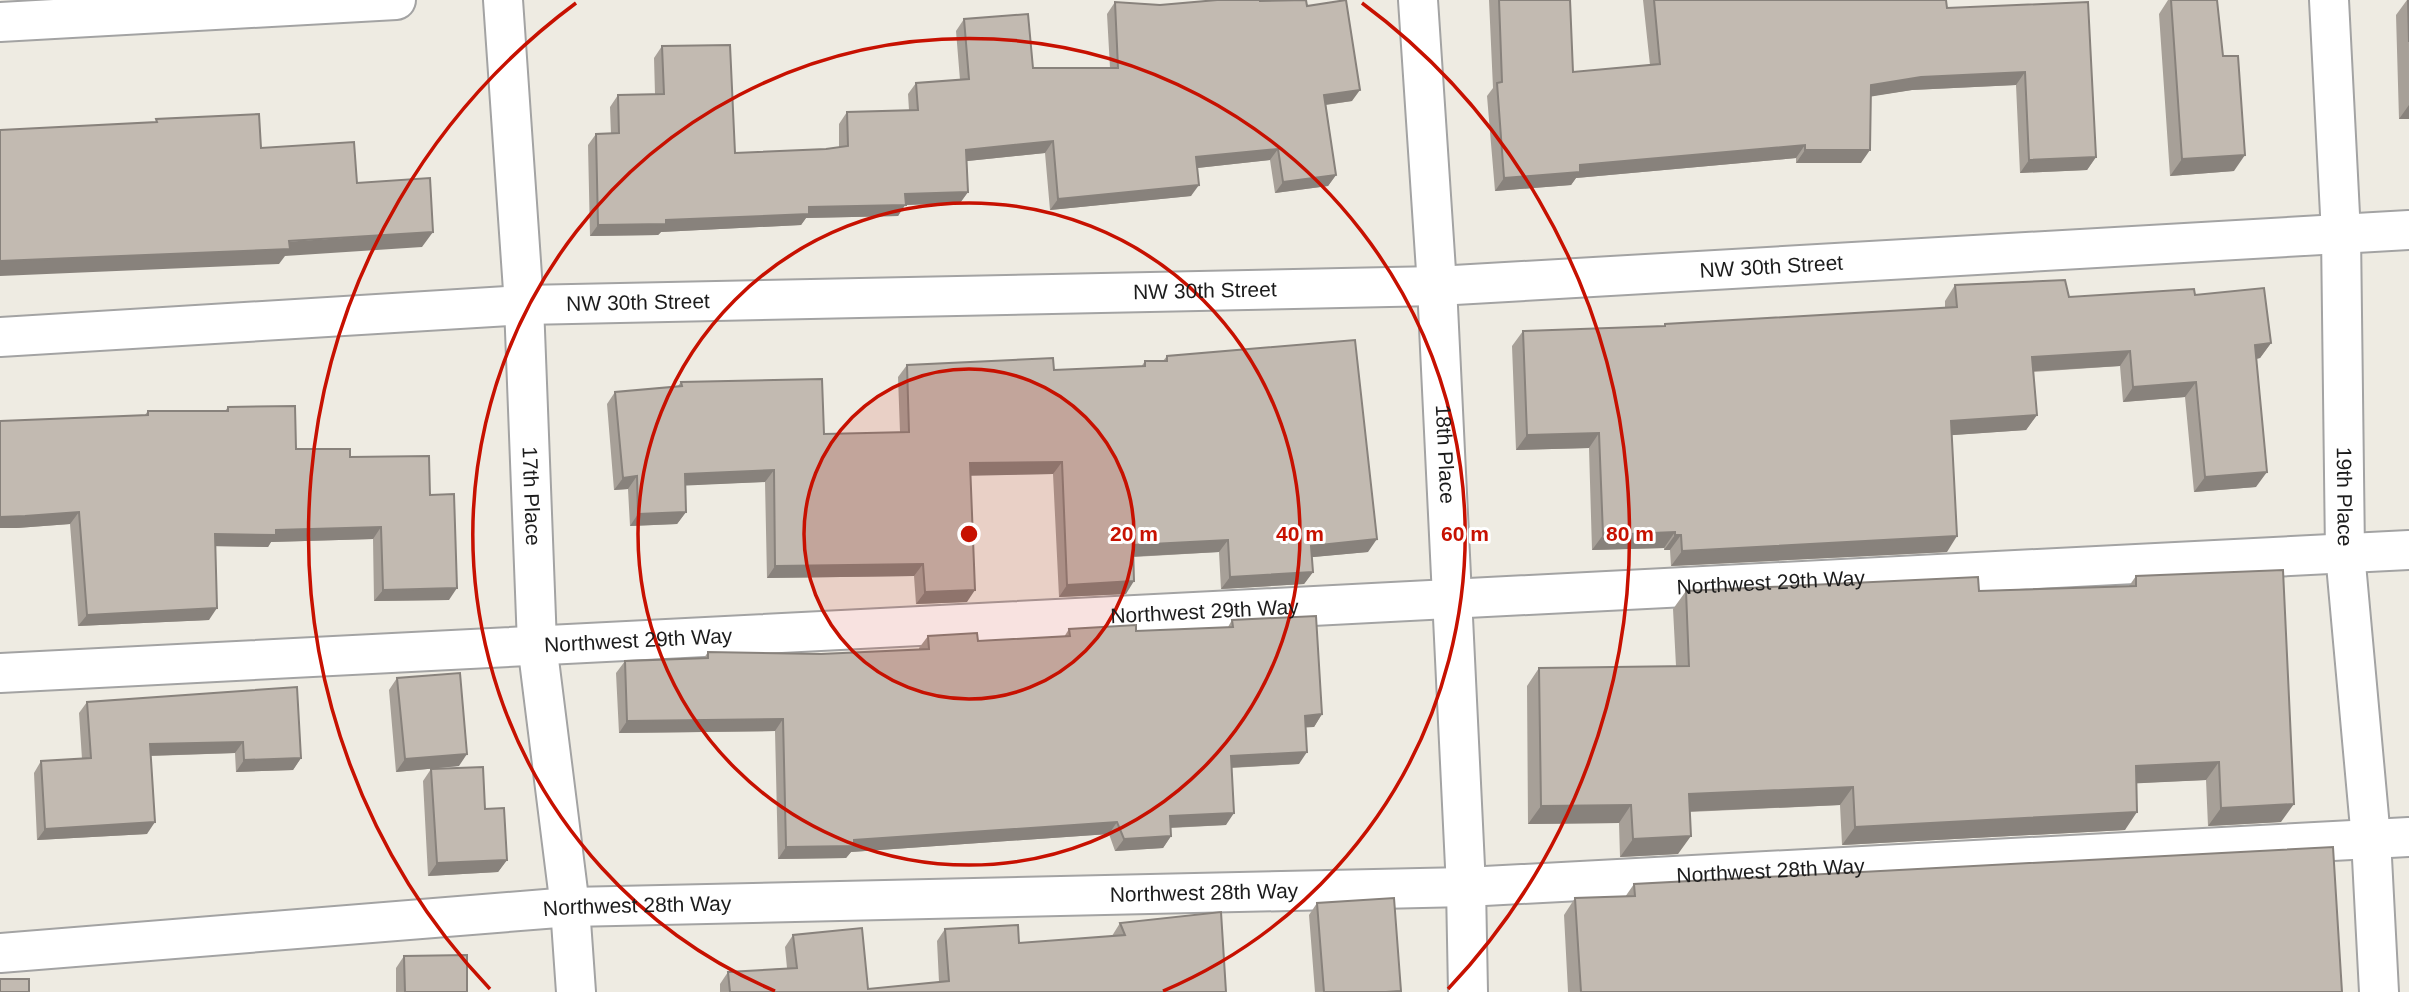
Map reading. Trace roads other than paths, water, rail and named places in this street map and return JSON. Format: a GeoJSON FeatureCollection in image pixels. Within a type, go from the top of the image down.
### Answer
{"type":"FeatureCollection","features":[{"type":"Feature","properties":{"kind":"street"},"geometry":{"type":"LineString","coordinates":[[0,22],[396,0]]}},
{"type":"Feature","properties":{"kind":"street","name":"17th Place"},"geometry":{"type":"LineString","coordinates":[[503,0],[524,305],[537,644],[570,907],[576,992]]}},
{"type":"Feature","properties":{"kind":"street","name":"18th Place"},"geometry":{"type":"LineString","coordinates":[[1418,0],[1437,286],[1466,887],[1468,992]]}},
{"type":"Feature","properties":{"kind":"street","name":"19th Place"},"geometry":{"type":"LineString","coordinates":[[2329,0],[2341,234],[2345,553],[2371,839],[2379,992]]}},
{"type":"Feature","properties":{"kind":"street","name":"NW 30th Street"},"geometry":{"type":"LineString","coordinates":[[0,337],[524,305],[1437,286],[2409,230]]}},
{"type":"Feature","properties":{"kind":"street","name":"Northwest 29th Way"},"geometry":{"type":"LineString","coordinates":[[0,673],[2409,550]]}},
{"type":"Feature","properties":{"kind":"street","name":"Northwest 28th Way"},"geometry":{"type":"LineString","coordinates":[[0,953],[570,907],[1466,887],[2409,837]]}}]}
